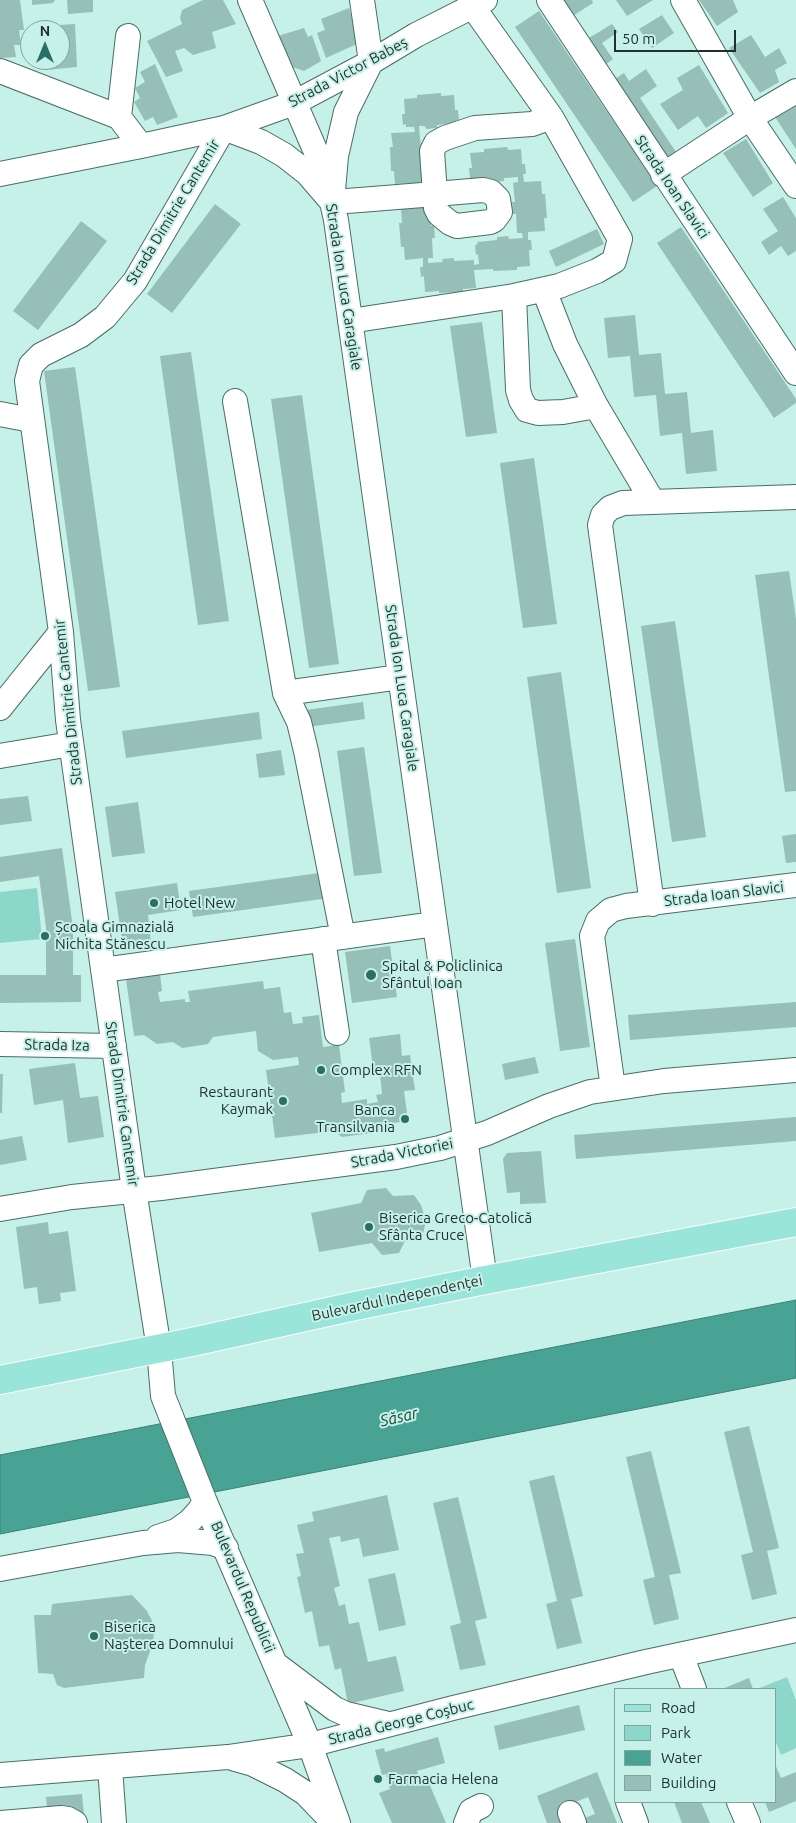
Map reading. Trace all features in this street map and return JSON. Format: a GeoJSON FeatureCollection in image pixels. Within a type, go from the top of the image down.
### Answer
{"type":"FeatureCollection","features":[{"type":"Feature","properties":{"kind":"main road","name":"Bulevardul Independenței"},"geometry":{"type":"LineString","coordinates":[[0,1380],[159,1349],[485,1280],[796,1222]]}},
{"type":"Feature","properties":{"kind":"street","name":"Strada Ion Luca Caragiale"},"geometry":{"type":"LineString","coordinates":[[250,0],[316,152],[336,220],[485,1280]]}},
{"type":"Feature","properties":{"kind":"street"},"geometry":{"type":"LineString","coordinates":[[332,202],[336,156],[346,112],[371,62],[362,0]]}},
{"type":"Feature","properties":{"kind":"street","name":"Strada Ioan Slavici"},"geometry":{"type":"LineString","coordinates":[[550,0],[663,175],[796,373]]}},
{"type":"Feature","properties":{"kind":"street"},"geometry":{"type":"LineString","coordinates":[[683,0],[750,118],[796,186]]}},
{"type":"Feature","properties":{"kind":"street","name":"Strada Victor Babeș"},"geometry":{"type":"LineString","coordinates":[[0,174],[224,128],[294,102],[371,62],[476,2]]}},
{"type":"Feature","properties":{"kind":"street"},"geometry":{"type":"LineString","coordinates":[[350,321],[544,290],[597,271],[614,262],[620,239],[551,117],[476,2]]}},
{"type":"Feature","properties":{"kind":"street"},"geometry":{"type":"LineString","coordinates":[[119,117],[128,36]]}},
{"type":"Feature","properties":{"kind":"street"},"geometry":{"type":"LineString","coordinates":[[0,71],[119,117],[141,146]]}},
{"type":"Feature","properties":{"kind":"street"},"geometry":{"type":"LineString","coordinates":[[663,175],[750,118],[796,91]]}},
{"type":"Feature","properties":{"kind":"street"},"geometry":{"type":"LineString","coordinates":[[332,202],[435,194],[432,151],[436,143],[475,128],[532,124],[551,117]]}},
{"type":"Feature","properties":{"kind":"street"},"geometry":{"type":"LineString","coordinates":[[224,128],[261,142],[284,155],[307,173],[332,202]]}},
{"type":"Feature","properties":{"kind":"street","name":"Strada Dimitrie Cantemir"},"geometry":{"type":"LineString","coordinates":[[159,1349],[134,1190],[71,744],[61,632],[27,381],[31,365],[41,355],[82,335],[105,317],[135,281],[224,128]]}},
{"type":"Feature","properties":{"kind":"street"},"geometry":{"type":"LineString","coordinates":[[544,290],[565,344],[596,406],[653,502]]}},
{"type":"Feature","properties":{"kind":"street"},"geometry":{"type":"LineString","coordinates":[[514,296],[518,390],[527,410],[538,413],[563,412],[596,406]]}},
{"type":"Feature","properties":{"kind":"street"},"geometry":{"type":"LineString","coordinates":[[235,401],[285,693],[300,722],[306,751],[333,938],[337,1033]]}},
{"type":"Feature","properties":{"kind":"street"},"geometry":{"type":"LineString","coordinates":[[0,414],[31,420]]}},
{"type":"Feature","properties":{"kind":"street"},"geometry":{"type":"LineString","coordinates":[[652,904],[600,524],[603,515],[610,508],[623,503],[796,497]]}},
{"type":"Feature","properties":{"kind":"street"},"geometry":{"type":"LineString","coordinates":[[0,708],[61,632]]}},
{"type":"Feature","properties":{"kind":"street"},"geometry":{"type":"LineString","coordinates":[[285,693],[400,677]]}},
{"type":"Feature","properties":{"kind":"street"},"geometry":{"type":"LineString","coordinates":[[0,756],[71,744]]}},
{"type":"Feature","properties":{"kind":"street","name":"Strada Ioan Slavici"},"geometry":{"type":"LineString","coordinates":[[613,1088],[592,936],[598,921],[612,910],[626,906],[796,885]]}},
{"type":"Feature","properties":{"kind":"street"},"geometry":{"type":"LineString","coordinates":[[103,970],[435,924]]}},
{"type":"Feature","properties":{"kind":"street","name":"Strada Iza"},"geometry":{"type":"LineString","coordinates":[[0,1044],[114,1046]]}},
{"type":"Feature","properties":{"kind":"street","name":"Strada Victoriei"},"geometry":{"type":"LineString","coordinates":[[0,1209],[72,1197],[396,1157],[440,1148],[465,1140],[549,1106],[590,1092],[664,1081],[796,1070]]}},
{"type":"Feature","properties":{"kind":"street","name":"Bulevardul Republicii"},"geometry":{"type":"LineString","coordinates":[[159,1349],[163,1396],[170,1418],[310,1745],[338,1823]]}},
{"type":"Feature","properties":{"kind":"street"},"geometry":{"type":"LineString","coordinates":[[143,1543],[176,1531],[200,1511],[205,1502]]}},
{"type":"Feature","properties":{"kind":"street"},"geometry":{"type":"LineString","coordinates":[[0,1569],[143,1543],[186,1540],[213,1543],[226,1548]]}},
{"type":"Feature","properties":{"kind":"street","name":"Strada George Coșbuc"},"geometry":{"type":"LineString","coordinates":[[0,1775],[228,1757],[310,1745],[680,1655],[796,1630]]}},
{"type":"Feature","properties":{"kind":"street"},"geometry":{"type":"LineString","coordinates":[[680,1655],[694,1688]]}},
{"type":"Feature","properties":{"kind":"street"},"geometry":{"type":"LineString","coordinates":[[276,1665],[335,1709],[346,1714],[390,1724]]}},
{"type":"Feature","properties":{"kind":"street"},"geometry":{"type":"LineString","coordinates":[[228,1757],[253,1764],[305,1792],[334,1823]]}},
{"type":"Feature","properties":{"kind":"street"},"geometry":{"type":"LineString","coordinates":[[110,1767],[114,1823]]}},
{"type":"Feature","properties":{"kind":"street"},"geometry":{"type":"LineString","coordinates":[[628,1803],[636,1823]]}},
{"type":"Feature","properties":{"kind":"street"},"geometry":{"type":"LineString","coordinates":[[739,1803],[748,1823]]}},
{"type":"Feature","properties":{"kind":"street"},"geometry":{"type":"LineString","coordinates":[[1,1823],[61,1818],[75,1823]]}},
{"type":"Feature","properties":{"kind":"green space"},"geometry":{"type":"Polygon","coordinates":[[[37,888],[42,939],[0,943],[0,892],[37,888]]]}},
{"type":"Feature","properties":{"kind":"green space"},"geometry":{"type":"Polygon","coordinates":[[[787,1677],[796,1700],[796,1748],[781,1755],[776,1742],[776,1688],[760,1688],[787,1677]]]}},
{"type":"Feature","properties":{"kind":"water","name":"Săsar"},"geometry":{"type":"Polygon","coordinates":[[[796,1300],[796,1378],[0,1534],[0,1455],[796,1300]]]}},
{"type":"Feature","properties":{"kind":"building"},"geometry":{"type":"Polygon","coordinates":[[[0,0],[20,0],[23,20],[20,20],[20,45],[14,45],[16,57],[0,58],[0,0]]]}},
{"type":"Feature","properties":{"kind":"building"},"geometry":{"type":"Polygon","coordinates":[[[32,0],[55,0],[53,3],[32,5],[32,0]]]}},
{"type":"Feature","properties":{"kind":"building"},"geometry":{"type":"Polygon","coordinates":[[[67,0],[93,0],[93,12],[68,14],[67,0]]]}},
{"type":"Feature","properties":{"kind":"building"},"geometry":{"type":"Polygon","coordinates":[[[203,0],[223,0],[236,24],[212,32],[216,48],[193,55],[184,48],[175,51],[183,71],[166,77],[147,41],[182,24],[180,18],[182,10],[203,0]]]}},
{"type":"Feature","properties":{"kind":"building"},"geometry":{"type":"Polygon","coordinates":[[[557,0],[592,0],[593,3],[568,19],[557,0]]]}},
{"type":"Feature","properties":{"kind":"building"},"geometry":{"type":"Polygon","coordinates":[[[616,0],[653,0],[627,16],[616,0]]]}},
{"type":"Feature","properties":{"kind":"building"},"geometry":{"type":"Polygon","coordinates":[[[699,0],[733,0],[738,12],[717,26],[699,0]]]}},
{"type":"Feature","properties":{"kind":"building"},"geometry":{"type":"Polygon","coordinates":[[[349,8],[359,43],[326,58],[317,33],[325,30],[321,19],[349,8]]]}},
{"type":"Feature","properties":{"kind":"building"},"geometry":{"type":"Polygon","coordinates":[[[539,11],[657,186],[633,202],[515,27],[539,11]]]}},
{"type":"Feature","properties":{"kind":"building"},"geometry":{"type":"Polygon","coordinates":[[[662,15],[674,33],[652,48],[639,29],[662,15]]]}},
{"type":"Feature","properties":{"kind":"building"},"geometry":{"type":"Polygon","coordinates":[[[70,24],[75,24],[77,67],[70,68],[70,24]]]}},
{"type":"Feature","properties":{"kind":"building"},"geometry":{"type":"Polygon","coordinates":[[[612,24],[618,32],[602,43],[613,59],[601,68],[584,41],[612,24]]]}},
{"type":"Feature","properties":{"kind":"building"},"geometry":{"type":"Polygon","coordinates":[[[304,28],[308,37],[312,35],[321,61],[304,71],[289,66],[278,36],[304,28]]]}},
{"type":"Feature","properties":{"kind":"building"},"geometry":{"type":"Polygon","coordinates":[[[751,35],[765,57],[779,48],[787,63],[775,70],[779,82],[760,93],[729,48],[751,35]]]}},
{"type":"Feature","properties":{"kind":"building"},"geometry":{"type":"Polygon","coordinates":[[[155,64],[178,117],[157,125],[153,117],[145,121],[134,102],[140,98],[135,88],[145,82],[140,72],[155,64]]]}},
{"type":"Feature","properties":{"kind":"building"},"geometry":{"type":"Polygon","coordinates":[[[699,65],[728,113],[706,128],[698,116],[678,130],[660,104],[683,90],[677,78],[699,65]]]}},
{"type":"Feature","properties":{"kind":"building"},"geometry":{"type":"Polygon","coordinates":[[[646,69],[657,86],[640,98],[678,155],[664,164],[610,82],[624,73],[629,81],[646,69]]]}},
{"type":"Feature","properties":{"kind":"building"},"geometry":{"type":"Polygon","coordinates":[[[441,93],[441,96],[454,95],[455,110],[458,110],[459,120],[456,120],[456,123],[437,125],[437,128],[426,129],[425,126],[419,126],[424,182],[421,182],[421,185],[411,186],[411,183],[395,184],[394,171],[391,171],[390,147],[393,147],[391,133],[415,132],[414,127],[406,127],[406,124],[403,125],[402,114],[405,114],[404,99],[417,98],[417,95],[441,93]]]}},
{"type":"Feature","properties":{"kind":"building"},"geometry":{"type":"Polygon","coordinates":[[[796,104],[796,149],[775,117],[796,104]]]}},
{"type":"Feature","properties":{"kind":"building"},"geometry":{"type":"Polygon","coordinates":[[[746,139],[773,183],[753,197],[723,153],[746,139]]]}},
{"type":"Feature","properties":{"kind":"building"},"geometry":{"type":"Polygon","coordinates":[[[507,147],[508,150],[521,149],[522,164],[525,164],[526,174],[523,174],[524,182],[541,181],[542,194],[545,194],[547,218],[544,218],[545,231],[528,232],[528,240],[531,240],[532,250],[529,250],[530,266],[517,267],[517,270],[474,270],[476,288],[463,289],[463,292],[425,292],[424,276],[421,277],[420,267],[423,267],[423,258],[405,260],[404,247],[401,247],[399,223],[402,223],[401,209],[416,208],[416,205],[429,207],[431,226],[434,226],[435,238],[432,238],[433,258],[428,258],[428,263],[443,262],[442,259],[454,258],[454,261],[474,260],[474,265],[479,264],[475,245],[478,244],[477,242],[497,240],[497,237],[508,236],[509,239],[523,238],[522,233],[517,233],[516,214],[513,214],[512,202],[515,202],[513,183],[518,182],[518,177],[504,178],[504,181],[492,182],[492,179],[473,181],[470,178],[469,168],[472,168],[470,153],[484,152],[484,149],[507,147]]]}},
{"type":"Feature","properties":{"kind":"building"},"geometry":{"type":"Polygon","coordinates":[[[783,197],[796,218],[796,251],[788,256],[781,246],[769,255],[761,242],[778,231],[763,209],[783,197]]]}},
{"type":"Feature","properties":{"kind":"building"},"geometry":{"type":"Polygon","coordinates":[[[215,204],[241,224],[172,313],[147,294],[215,204]]]}},
{"type":"Feature","properties":{"kind":"building"},"geometry":{"type":"Polygon","coordinates":[[[81,221],[107,241],[38,330],[13,311],[81,221]]]}},
{"type":"Feature","properties":{"kind":"building"},"geometry":{"type":"Polygon","coordinates":[[[681,227],[796,399],[796,403],[774,418],[657,243],[681,227]]]}},
{"type":"Feature","properties":{"kind":"building"},"geometry":{"type":"Polygon","coordinates":[[[597,229],[604,244],[556,267],[549,251],[597,229]]]}},
{"type":"Feature","properties":{"kind":"building"},"geometry":{"type":"Polygon","coordinates":[[[635,315],[639,355],[661,353],[665,394],[687,392],[691,433],[713,430],[717,471],[686,474],[682,433],[660,436],[656,395],[634,397],[630,356],[608,358],[604,318],[635,315]]]}},
{"type":"Feature","properties":{"kind":"building"},"geometry":{"type":"Polygon","coordinates":[[[482,322],[497,433],[466,437],[450,326],[482,322]]]}},
{"type":"Feature","properties":{"kind":"building"},"geometry":{"type":"Polygon","coordinates":[[[191,352],[229,621],[198,625],[160,356],[191,352]]]}},
{"type":"Feature","properties":{"kind":"building"},"geometry":{"type":"Polygon","coordinates":[[[75,367],[120,687],[88,691],[44,371],[75,367]]]}},
{"type":"Feature","properties":{"kind":"building"},"geometry":{"type":"Polygon","coordinates":[[[302,395],[339,664],[309,668],[271,399],[302,395]]]}},
{"type":"Feature","properties":{"kind":"building"},"geometry":{"type":"Polygon","coordinates":[[[534,458],[557,624],[523,628],[500,463],[534,458]]]}},
{"type":"Feature","properties":{"kind":"building"},"geometry":{"type":"Polygon","coordinates":[[[789,571],[796,619],[796,791],[785,792],[755,575],[789,571]]]}},
{"type":"Feature","properties":{"kind":"building"},"geometry":{"type":"Polygon","coordinates":[[[675,621],[706,837],[672,842],[641,626],[675,621]]]}},
{"type":"Feature","properties":{"kind":"building"},"geometry":{"type":"Polygon","coordinates":[[[561,672],[591,888],[557,893],[527,677],[561,672]]]}},
{"type":"Feature","properties":{"kind":"building"},"geometry":{"type":"Polygon","coordinates":[[[363,702],[365,719],[308,727],[306,710],[363,702]]]}},
{"type":"Feature","properties":{"kind":"building"},"geometry":{"type":"Polygon","coordinates":[[[259,712],[262,739],[126,758],[122,731],[259,712]]]}},
{"type":"Feature","properties":{"kind":"building"},"geometry":{"type":"Polygon","coordinates":[[[364,747],[382,873],[354,876],[337,751],[364,747]]]}},
{"type":"Feature","properties":{"kind":"building"},"geometry":{"type":"Polygon","coordinates":[[[281,750],[285,775],[259,778],[256,754],[281,750]]]}},
{"type":"Feature","properties":{"kind":"building"},"geometry":{"type":"Polygon","coordinates":[[[28,796],[32,821],[0,825],[0,799],[28,796]]]}},
{"type":"Feature","properties":{"kind":"building"},"geometry":{"type":"Polygon","coordinates":[[[138,802],[145,853],[112,857],[105,807],[138,802]]]}},
{"type":"Feature","properties":{"kind":"building"},"geometry":{"type":"Polygon","coordinates":[[[796,834],[796,862],[786,863],[782,836],[796,834]]]}},
{"type":"Feature","properties":{"kind":"building"},"geometry":{"type":"Polygon","coordinates":[[[62,848],[73,928],[73,975],[81,975],[81,1002],[0,1003],[0,975],[46,975],[46,927],[39,876],[0,882],[0,857],[62,848]]]}},
{"type":"Feature","properties":{"kind":"building"},"geometry":{"type":"Polygon","coordinates":[[[326,872],[329,898],[193,917],[189,891],[326,872]]]}},
{"type":"Feature","properties":{"kind":"building"},"geometry":{"type":"Polygon","coordinates":[[[177,883],[181,910],[148,915],[151,943],[123,947],[115,892],[177,883]]]}},
{"type":"Feature","properties":{"kind":"building"},"geometry":{"type":"Polygon","coordinates":[[[575,939],[590,1047],[560,1051],[545,943],[575,939]]]}},
{"type":"Feature","properties":{"kind":"building","name":"Spital & Policlinica Sfântul Ioan"},"geometry":{"type":"Polygon","coordinates":[[[390,946],[397,997],[352,1003],[345,952],[390,946]]]}},
{"type":"Feature","properties":{"kind":"building"},"geometry":{"type":"Polygon","coordinates":[[[160,974],[162,991],[158,992],[160,1002],[185,999],[185,1002],[190,1002],[188,991],[263,981],[264,989],[280,987],[284,1013],[291,1012],[293,1024],[303,1023],[302,1017],[319,1015],[323,1047],[339,1045],[345,1092],[341,1093],[342,1103],[367,1099],[367,1104],[378,1102],[376,1095],[382,1094],[380,1074],[374,1075],[369,1038],[400,1034],[402,1056],[410,1055],[415,1090],[404,1091],[408,1121],[393,1123],[394,1130],[342,1137],[334,1131],[275,1138],[266,1070],[299,1065],[298,1057],[273,1060],[258,1051],[256,1031],[213,1037],[208,1044],[182,1048],[173,1042],[157,1044],[144,1035],[134,1036],[126,979],[160,974]]]}},
{"type":"Feature","properties":{"kind":"building"},"geometry":{"type":"Polygon","coordinates":[[[796,1002],[796,1027],[630,1040],[628,1015],[796,1002]]]}},
{"type":"Feature","properties":{"kind":"building"},"geometry":{"type":"Polygon","coordinates":[[[535,1057],[539,1073],[505,1080],[502,1064],[535,1057]]]}},
{"type":"Feature","properties":{"kind":"building"},"geometry":{"type":"Polygon","coordinates":[[[75,1063],[80,1098],[98,1096],[104,1137],[68,1143],[63,1100],[34,1105],[29,1069],[75,1063]]]}},
{"type":"Feature","properties":{"kind":"building"},"geometry":{"type":"Polygon","coordinates":[[[0,1074],[3,1074],[2,1113],[0,1113],[0,1074]]]}},
{"type":"Feature","properties":{"kind":"building"},"geometry":{"type":"Polygon","coordinates":[[[796,1117],[796,1141],[576,1159],[574,1135],[796,1117]]]}},
{"type":"Feature","properties":{"kind":"building"},"geometry":{"type":"Polygon","coordinates":[[[22,1136],[27,1160],[0,1165],[0,1140],[22,1136]]]}},
{"type":"Feature","properties":{"kind":"building"},"geometry":{"type":"Polygon","coordinates":[[[541,1151],[546,1203],[520,1204],[520,1192],[507,1193],[503,1159],[507,1153],[541,1151]]]}},
{"type":"Feature","properties":{"kind":"building","name":"Biserica Greco-Catolică Sfânta Cruce"},"geometry":{"type":"Polygon","coordinates":[[[386,1188],[393,1196],[414,1195],[421,1205],[426,1221],[423,1234],[406,1239],[399,1253],[382,1255],[372,1243],[319,1252],[311,1213],[361,1203],[367,1190],[386,1188]]]}},
{"type":"Feature","properties":{"kind":"building"},"geometry":{"type":"Polygon","coordinates":[[[48,1222],[49,1234],[68,1231],[76,1291],[60,1293],[61,1301],[39,1304],[37,1287],[24,1289],[16,1227],[48,1222]]]}},
{"type":"Feature","properties":{"kind":"building"},"geometry":{"type":"Polygon","coordinates":[[[749,1426],[779,1548],[767,1551],[777,1594],[752,1600],[741,1555],[753,1552],[724,1432],[749,1426]]]}},
{"type":"Feature","properties":{"kind":"building"},"geometry":{"type":"Polygon","coordinates":[[[651,1451],[681,1573],[669,1575],[679,1619],[654,1625],[643,1580],[655,1577],[626,1457],[651,1451]]]}},
{"type":"Feature","properties":{"kind":"building"},"geometry":{"type":"Polygon","coordinates":[[[554,1475],[583,1596],[571,1599],[582,1643],[557,1649],[546,1604],[557,1601],[529,1481],[554,1475]]]}},
{"type":"Feature","properties":{"kind":"building"},"geometry":{"type":"Polygon","coordinates":[[[387,1495],[399,1550],[363,1557],[359,1538],[341,1542],[340,1536],[329,1538],[340,1586],[334,1588],[339,1606],[345,1604],[349,1624],[359,1622],[368,1662],[396,1656],[404,1691],[348,1704],[341,1668],[335,1670],[329,1645],[319,1647],[312,1611],[305,1613],[297,1577],[301,1576],[296,1554],[304,1553],[297,1525],[314,1521],[312,1512],[387,1495]]]}},
{"type":"Feature","properties":{"kind":"building"},"geometry":{"type":"Polygon","coordinates":[[[458,1497],[487,1618],[475,1621],[486,1665],[460,1670],[450,1626],[461,1623],[433,1503],[458,1497]]]}},
{"type":"Feature","properties":{"kind":"building"},"geometry":{"type":"Polygon","coordinates":[[[395,1573],[406,1625],[379,1631],[368,1579],[395,1573]]]}},
{"type":"Feature","properties":{"kind":"building","name":"Biserica Nașterea Domnului"},"geometry":{"type":"Polygon","coordinates":[[[132,1595],[147,1611],[155,1627],[152,1646],[145,1665],[144,1678],[64,1688],[57,1685],[53,1674],[38,1673],[34,1615],[51,1615],[52,1604],[132,1595]]]}},
{"type":"Feature","properties":{"kind":"building"},"geometry":{"type":"Polygon","coordinates":[[[749,1678],[753,1688],[724,1688],[749,1678]]]}},
{"type":"Feature","properties":{"kind":"building"},"geometry":{"type":"Polygon","coordinates":[[[579,1705],[585,1730],[499,1750],[494,1726],[579,1705]]]}},
{"type":"Feature","properties":{"kind":"building"},"geometry":{"type":"Polygon","coordinates":[[[438,1737],[445,1763],[417,1771],[419,1777],[425,1774],[446,1823],[392,1823],[379,1793],[390,1789],[386,1774],[382,1775],[375,1750],[384,1748],[385,1752],[438,1737]]]}},
{"type":"Feature","properties":{"kind":"building"},"geometry":{"type":"Polygon","coordinates":[[[776,1766],[781,1778],[796,1772],[796,1801],[769,1812],[765,1803],[776,1803],[776,1766]]]}},
{"type":"Feature","properties":{"kind":"building"},"geometry":{"type":"Polygon","coordinates":[[[597,1772],[617,1823],[583,1823],[582,1819],[595,1814],[588,1797],[560,1808],[566,1823],[547,1823],[537,1796],[597,1772]]]}},
{"type":"Feature","properties":{"kind":"building"},"geometry":{"type":"Polygon","coordinates":[[[82,1794],[84,1815],[48,1818],[46,1797],[82,1794]]]}},
{"type":"Feature","properties":{"kind":"building"},"geometry":{"type":"Polygon","coordinates":[[[674,1803],[701,1803],[710,1823],[682,1823],[674,1803]]]}},
{"type":"Feature","properties":{"kind":"place","name":"Hotel New"},"geometry":{"type":"Point","coordinates":[154,903]}},
{"type":"Feature","properties":{"kind":"place","name":"Școala Gimnazială Nichita Stănescu"},"geometry":{"type":"Point","coordinates":[45,936]}},
{"type":"Feature","properties":{"kind":"place","name":"Spital & Policlinica Sfântul Ioan"},"geometry":{"type":"Point","coordinates":[371,975]}},
{"type":"Feature","properties":{"kind":"place","name":"Complex RFN"},"geometry":{"type":"Point","coordinates":[321,1070]}},
{"type":"Feature","properties":{"kind":"place","name":"Restaurant Kaymak"},"geometry":{"type":"Point","coordinates":[283,1101]}},
{"type":"Feature","properties":{"kind":"place","name":"Banca Transilvania"},"geometry":{"type":"Point","coordinates":[405,1119]}},
{"type":"Feature","properties":{"kind":"place","name":"Biserica Greco-Catolică Sfânta Cruce"},"geometry":{"type":"Point","coordinates":[369,1227]}},
{"type":"Feature","properties":{"kind":"place","name":"Biserica Nașterea Domnului"},"geometry":{"type":"Point","coordinates":[94,1636]}},
{"type":"Feature","properties":{"kind":"place","name":"Farmacia Helena"},"geometry":{"type":"Point","coordinates":[378,1779]}}]}
